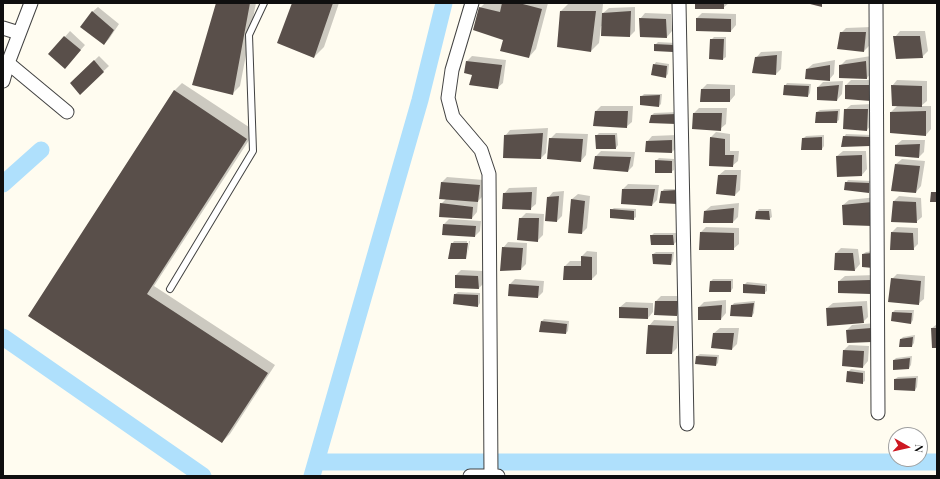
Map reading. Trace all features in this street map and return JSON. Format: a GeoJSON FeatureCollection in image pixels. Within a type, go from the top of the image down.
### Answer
{"type":"FeatureCollection","features":[{"type":"Feature","properties":{"kind":"street"},"geometry":{"type":"LineString","coordinates":[[3,81],[8,63],[31,3]]}},
{"type":"Feature","properties":{"kind":"street"},"geometry":{"type":"LineString","coordinates":[[470,476],[494,474],[490,450],[488,174],[481,150],[453,117],[448,98],[452,70],[472,3]]}},
{"type":"Feature","properties":{"kind":"street"},"geometry":{"type":"LineString","coordinates":[[679,3],[687,424]]}},
{"type":"Feature","properties":{"kind":"street"},"geometry":{"type":"LineString","coordinates":[[876,3],[878,413]]}},
{"type":"Feature","properties":{"kind":"street"},"geometry":{"type":"LineString","coordinates":[[3,28],[19,33]]}},
{"type":"Feature","properties":{"kind":"street"},"geometry":{"type":"LineString","coordinates":[[8,63],[67,112]]}},
{"type":"Feature","properties":{"kind":"lane"},"geometry":{"type":"LineString","coordinates":[[170,289],[253,151],[249,35],[264,3]]}},
{"type":"Feature","properties":{"kind":"building"},"geometry":{"type":"Polygon","coordinates":[[[216,3],[250,3],[233,95],[192,85],[216,3]]]}},
{"type":"Feature","properties":{"kind":"building"},"geometry":{"type":"Polygon","coordinates":[[[292,3],[333,3],[314,58],[277,43],[292,3]]]}},
{"type":"Feature","properties":{"kind":"building"},"geometry":{"type":"Polygon","coordinates":[[[502,3],[519,3],[542,9],[529,58],[500,51],[503,40],[473,30],[479,7],[500,12],[502,3]]]}},
{"type":"Feature","properties":{"kind":"building"},"geometry":{"type":"Polygon","coordinates":[[[695,3],[724,3],[724,9],[695,9],[695,3]]]}},
{"type":"Feature","properties":{"kind":"building"},"geometry":{"type":"Polygon","coordinates":[[[822,3],[822,7],[810,4],[822,3]]]}},
{"type":"Feature","properties":{"kind":"building"},"geometry":{"type":"Polygon","coordinates":[[[92,11],[114,30],[104,45],[80,27],[92,11]]]}},
{"type":"Feature","properties":{"kind":"building"},"geometry":{"type":"Polygon","coordinates":[[[560,11],[596,11],[591,52],[557,47],[560,11]]]}},
{"type":"Feature","properties":{"kind":"building"},"geometry":{"type":"Polygon","coordinates":[[[631,11],[630,37],[601,36],[602,13],[631,11]]]}},
{"type":"Feature","properties":{"kind":"building"},"geometry":{"type":"Polygon","coordinates":[[[639,18],[666,19],[667,38],[640,37],[639,18]]]}},
{"type":"Feature","properties":{"kind":"building"},"geometry":{"type":"Polygon","coordinates":[[[696,18],[731,19],[731,32],[696,31],[696,18]]]}},
{"type":"Feature","properties":{"kind":"building"},"geometry":{"type":"Polygon","coordinates":[[[840,32],[866,32],[864,52],[837,49],[840,32]]]}},
{"type":"Feature","properties":{"kind":"building"},"geometry":{"type":"Polygon","coordinates":[[[64,36],[81,50],[65,69],[48,54],[64,36]]]}},
{"type":"Feature","properties":{"kind":"building"},"geometry":{"type":"Polygon","coordinates":[[[893,36],[920,36],[923,58],[896,59],[893,36]]]}},
{"type":"Feature","properties":{"kind":"building"},"geometry":{"type":"Polygon","coordinates":[[[710,39],[724,39],[723,60],[709,59],[710,39]]]}},
{"type":"Feature","properties":{"kind":"building"},"geometry":{"type":"Polygon","coordinates":[[[654,44],[674,45],[673,52],[654,51],[654,44]]]}},
{"type":"Feature","properties":{"kind":"building"},"geometry":{"type":"Polygon","coordinates":[[[777,55],[776,75],[752,73],[755,57],[777,55]]]}},
{"type":"Feature","properties":{"kind":"building"},"geometry":{"type":"Polygon","coordinates":[[[94,60],[104,72],[80,95],[70,83],[94,60]]]}},
{"type":"Feature","properties":{"kind":"building"},"geometry":{"type":"Polygon","coordinates":[[[466,61],[502,65],[498,89],[469,85],[472,75],[464,73],[466,61]]]}},
{"type":"Feature","properties":{"kind":"building"},"geometry":{"type":"Polygon","coordinates":[[[866,61],[867,79],[839,78],[839,65],[866,61]]]}},
{"type":"Feature","properties":{"kind":"building"},"geometry":{"type":"Polygon","coordinates":[[[653,64],[667,66],[666,78],[651,75],[653,64]]]}},
{"type":"Feature","properties":{"kind":"building"},"geometry":{"type":"Polygon","coordinates":[[[830,65],[830,81],[805,79],[806,69],[830,65]]]}},
{"type":"Feature","properties":{"kind":"building"},"geometry":{"type":"Polygon","coordinates":[[[784,85],[809,86],[808,97],[783,95],[784,85]]]}},
{"type":"Feature","properties":{"kind":"building"},"geometry":{"type":"Polygon","coordinates":[[[839,85],[837,101],[817,100],[817,87],[839,85]]]}},
{"type":"Feature","properties":{"kind":"building"},"geometry":{"type":"Polygon","coordinates":[[[845,85],[871,85],[871,101],[845,99],[845,85]]]}},
{"type":"Feature","properties":{"kind":"building"},"geometry":{"type":"Polygon","coordinates":[[[891,85],[922,86],[922,107],[892,106],[891,85]]]}},
{"type":"Feature","properties":{"kind":"building"},"geometry":{"type":"Polygon","coordinates":[[[701,89],[730,89],[730,102],[700,102],[701,89]]]}},
{"type":"Feature","properties":{"kind":"building"},"geometry":{"type":"Polygon","coordinates":[[[174,90],[247,139],[147,294],[268,373],[222,443],[28,316],[174,90]]]}},
{"type":"Feature","properties":{"kind":"building"},"geometry":{"type":"Polygon","coordinates":[[[660,95],[659,107],[640,105],[640,96],[660,95]]]}},
{"type":"Feature","properties":{"kind":"building"},"geometry":{"type":"Polygon","coordinates":[[[844,109],[868,109],[867,131],[843,129],[844,109]]]}},
{"type":"Feature","properties":{"kind":"building"},"geometry":{"type":"Polygon","coordinates":[[[595,111],[628,111],[627,128],[593,126],[595,111]]]}},
{"type":"Feature","properties":{"kind":"building"},"geometry":{"type":"Polygon","coordinates":[[[838,111],[837,123],[815,123],[816,112],[838,111]]]}},
{"type":"Feature","properties":{"kind":"building"},"geometry":{"type":"Polygon","coordinates":[[[926,111],[926,136],[890,133],[890,112],[926,111]]]}},
{"type":"Feature","properties":{"kind":"building"},"geometry":{"type":"Polygon","coordinates":[[[693,113],[722,113],[721,131],[692,129],[693,113]]]}},
{"type":"Feature","properties":{"kind":"building"},"geometry":{"type":"Polygon","coordinates":[[[676,114],[676,124],[649,123],[651,115],[676,114]]]}},
{"type":"Feature","properties":{"kind":"building"},"geometry":{"type":"Polygon","coordinates":[[[543,133],[541,159],[503,158],[504,135],[543,133]]]}},
{"type":"Feature","properties":{"kind":"building"},"geometry":{"type":"Polygon","coordinates":[[[595,135],[615,135],[616,149],[596,149],[595,135]]]}},
{"type":"Feature","properties":{"kind":"building"},"geometry":{"type":"Polygon","coordinates":[[[843,136],[870,137],[870,146],[841,147],[843,136]]]}},
{"type":"Feature","properties":{"kind":"building"},"geometry":{"type":"Polygon","coordinates":[[[710,137],[725,139],[725,155],[734,155],[733,167],[709,166],[710,137]]]}},
{"type":"Feature","properties":{"kind":"building"},"geometry":{"type":"Polygon","coordinates":[[[822,137],[822,150],[801,150],[802,138],[822,137]]]}},
{"type":"Feature","properties":{"kind":"building"},"geometry":{"type":"Polygon","coordinates":[[[549,138],[583,139],[581,162],[547,159],[549,138]]]}},
{"type":"Feature","properties":{"kind":"building"},"geometry":{"type":"Polygon","coordinates":[[[672,140],[672,153],[645,152],[646,141],[672,140]]]}},
{"type":"Feature","properties":{"kind":"building"},"geometry":{"type":"Polygon","coordinates":[[[920,144],[919,158],[895,156],[895,145],[920,144]]]}},
{"type":"Feature","properties":{"kind":"building"},"geometry":{"type":"Polygon","coordinates":[[[862,155],[862,176],[837,177],[836,156],[862,155]]]}},
{"type":"Feature","properties":{"kind":"building"},"geometry":{"type":"Polygon","coordinates":[[[595,156],[631,157],[628,172],[593,169],[595,156]]]}},
{"type":"Feature","properties":{"kind":"building"},"geometry":{"type":"Polygon","coordinates":[[[655,160],[672,161],[672,173],[655,173],[655,160]]]}},
{"type":"Feature","properties":{"kind":"building"},"geometry":{"type":"Polygon","coordinates":[[[895,164],[920,166],[916,193],[891,191],[895,164]]]}},
{"type":"Feature","properties":{"kind":"building"},"geometry":{"type":"Polygon","coordinates":[[[718,175],[737,175],[735,196],[716,194],[718,175]]]}},
{"type":"Feature","properties":{"kind":"building"},"geometry":{"type":"Polygon","coordinates":[[[441,182],[480,185],[478,202],[439,199],[441,182]]]}},
{"type":"Feature","properties":{"kind":"building"},"geometry":{"type":"Polygon","coordinates":[[[845,182],[869,183],[869,193],[844,190],[845,182]]]}},
{"type":"Feature","properties":{"kind":"building"},"geometry":{"type":"Polygon","coordinates":[[[622,189],[655,189],[652,206],[621,204],[622,189]]]}},
{"type":"Feature","properties":{"kind":"building"},"geometry":{"type":"Polygon","coordinates":[[[677,190],[677,204],[659,203],[661,191],[677,190]]]}},
{"type":"Feature","properties":{"kind":"building"},"geometry":{"type":"Polygon","coordinates":[[[532,192],[531,210],[502,209],[503,193],[532,192]]]}},
{"type":"Feature","properties":{"kind":"building"},"geometry":{"type":"Polygon","coordinates":[[[931,192],[937,192],[937,202],[930,202],[931,192]]]}},
{"type":"Feature","properties":{"kind":"building"},"geometry":{"type":"Polygon","coordinates":[[[559,196],[557,222],[545,221],[547,197],[559,196]]]}},
{"type":"Feature","properties":{"kind":"building"},"geometry":{"type":"Polygon","coordinates":[[[571,199],[585,201],[582,234],[568,233],[571,199]]]}},
{"type":"Feature","properties":{"kind":"building"},"geometry":{"type":"Polygon","coordinates":[[[893,201],[916,202],[917,223],[891,222],[893,201]]]}},
{"type":"Feature","properties":{"kind":"building"},"geometry":{"type":"Polygon","coordinates":[[[872,202],[873,226],[843,225],[842,205],[872,202]]]}},
{"type":"Feature","properties":{"kind":"building"},"geometry":{"type":"Polygon","coordinates":[[[440,203],[473,207],[472,219],[439,217],[440,203]]]}},
{"type":"Feature","properties":{"kind":"building"},"geometry":{"type":"Polygon","coordinates":[[[734,208],[733,223],[703,223],[704,211],[734,208]]]}},
{"type":"Feature","properties":{"kind":"building"},"geometry":{"type":"Polygon","coordinates":[[[610,209],[634,211],[634,220],[610,218],[610,209]]]}},
{"type":"Feature","properties":{"kind":"building"},"geometry":{"type":"Polygon","coordinates":[[[756,211],[769,211],[770,220],[755,219],[756,211]]]}},
{"type":"Feature","properties":{"kind":"building"},"geometry":{"type":"Polygon","coordinates":[[[519,218],[539,218],[538,242],[517,240],[519,218]]]}},
{"type":"Feature","properties":{"kind":"building"},"geometry":{"type":"Polygon","coordinates":[[[443,224],[476,226],[475,237],[442,235],[443,224]]]}},
{"type":"Feature","properties":{"kind":"building"},"geometry":{"type":"Polygon","coordinates":[[[700,232],[734,233],[734,250],[699,250],[700,232]]]}},
{"type":"Feature","properties":{"kind":"building"},"geometry":{"type":"Polygon","coordinates":[[[891,232],[913,233],[914,250],[890,250],[891,232]]]}},
{"type":"Feature","properties":{"kind":"building"},"geometry":{"type":"Polygon","coordinates":[[[650,235],[673,235],[674,245],[651,245],[650,235]]]}},
{"type":"Feature","properties":{"kind":"building"},"geometry":{"type":"Polygon","coordinates":[[[451,243],[468,243],[466,259],[448,259],[451,243]]]}},
{"type":"Feature","properties":{"kind":"building"},"geometry":{"type":"Polygon","coordinates":[[[502,247],[523,248],[521,270],[500,271],[502,247]]]}},
{"type":"Feature","properties":{"kind":"building"},"geometry":{"type":"Polygon","coordinates":[[[835,253],[853,253],[855,271],[834,270],[835,253]]]}},
{"type":"Feature","properties":{"kind":"building"},"geometry":{"type":"Polygon","coordinates":[[[872,253],[873,268],[862,267],[862,254],[872,253]]]}},
{"type":"Feature","properties":{"kind":"building"},"geometry":{"type":"Polygon","coordinates":[[[652,254],[672,254],[671,265],[653,264],[652,254]]]}},
{"type":"Feature","properties":{"kind":"building"},"geometry":{"type":"Polygon","coordinates":[[[581,256],[592,257],[592,280],[563,280],[564,266],[581,266],[581,256]]]}},
{"type":"Feature","properties":{"kind":"building"},"geometry":{"type":"Polygon","coordinates":[[[455,275],[478,276],[479,289],[455,288],[455,275]]]}},
{"type":"Feature","properties":{"kind":"building"},"geometry":{"type":"Polygon","coordinates":[[[891,278],[921,281],[919,305],[888,302],[891,278]]]}},
{"type":"Feature","properties":{"kind":"building"},"geometry":{"type":"Polygon","coordinates":[[[870,280],[871,294],[838,293],[838,281],[870,280]]]}},
{"type":"Feature","properties":{"kind":"building"},"geometry":{"type":"Polygon","coordinates":[[[710,281],[731,281],[731,292],[709,292],[710,281]]]}},
{"type":"Feature","properties":{"kind":"building"},"geometry":{"type":"Polygon","coordinates":[[[509,284],[539,286],[538,298],[508,296],[509,284]]]}},
{"type":"Feature","properties":{"kind":"building"},"geometry":{"type":"Polygon","coordinates":[[[743,284],[765,286],[765,294],[743,293],[743,284]]]}},
{"type":"Feature","properties":{"kind":"building"},"geometry":{"type":"Polygon","coordinates":[[[454,294],[478,295],[478,307],[453,304],[454,294]]]}},
{"type":"Feature","properties":{"kind":"building"},"geometry":{"type":"Polygon","coordinates":[[[655,301],[678,301],[677,316],[654,315],[655,301]]]}},
{"type":"Feature","properties":{"kind":"building"},"geometry":{"type":"Polygon","coordinates":[[[754,303],[752,317],[730,316],[731,305],[754,303]]]}},
{"type":"Feature","properties":{"kind":"building"},"geometry":{"type":"Polygon","coordinates":[[[722,305],[721,320],[698,320],[698,307],[722,305]]]}},
{"type":"Feature","properties":{"kind":"building"},"geometry":{"type":"Polygon","coordinates":[[[862,306],[864,323],[827,326],[826,308],[862,306]]]}},
{"type":"Feature","properties":{"kind":"building"},"geometry":{"type":"Polygon","coordinates":[[[619,307],[648,308],[648,319],[619,318],[619,307]]]}},
{"type":"Feature","properties":{"kind":"building"},"geometry":{"type":"Polygon","coordinates":[[[892,312],[912,313],[911,324],[891,321],[892,312]]]}},
{"type":"Feature","properties":{"kind":"building"},"geometry":{"type":"Polygon","coordinates":[[[541,321],[567,324],[566,334],[539,332],[541,321]]]}},
{"type":"Feature","properties":{"kind":"building"},"geometry":{"type":"Polygon","coordinates":[[[648,325],[674,326],[672,354],[646,354],[648,325]]]}},
{"type":"Feature","properties":{"kind":"building"},"geometry":{"type":"Polygon","coordinates":[[[871,328],[872,342],[847,343],[846,330],[871,328]]]}},
{"type":"Feature","properties":{"kind":"building"},"geometry":{"type":"Polygon","coordinates":[[[931,328],[937,328],[937,348],[932,348],[931,328]]]}},
{"type":"Feature","properties":{"kind":"building"},"geometry":{"type":"Polygon","coordinates":[[[713,333],[734,333],[732,350],[711,348],[713,333]]]}},
{"type":"Feature","properties":{"kind":"building"},"geometry":{"type":"Polygon","coordinates":[[[913,337],[912,347],[899,347],[900,339],[913,337]]]}},
{"type":"Feature","properties":{"kind":"building"},"geometry":{"type":"Polygon","coordinates":[[[843,350],[864,351],[863,368],[842,366],[843,350]]]}},
{"type":"Feature","properties":{"kind":"building"},"geometry":{"type":"Polygon","coordinates":[[[696,356],[717,357],[716,366],[695,364],[696,356]]]}},
{"type":"Feature","properties":{"kind":"building"},"geometry":{"type":"Polygon","coordinates":[[[910,358],[909,369],[893,370],[893,360],[910,358]]]}},
{"type":"Feature","properties":{"kind":"building"},"geometry":{"type":"Polygon","coordinates":[[[847,371],[863,373],[863,384],[846,382],[847,371]]]}},
{"type":"Feature","properties":{"kind":"building"},"geometry":{"type":"Polygon","coordinates":[[[916,378],[915,391],[894,390],[894,379],[916,378]]]}},
{"type":"Feature","properties":{"kind":"waterway"},"geometry":{"type":"LineString","coordinates":[[312,476],[420,100],[444,3]]}},
{"type":"Feature","properties":{"kind":"waterway"},"geometry":{"type":"LineString","coordinates":[[3,184],[41,150]]}},
{"type":"Feature","properties":{"kind":"waterway"},"geometry":{"type":"LineString","coordinates":[[3,337],[203,476]]}},
{"type":"Feature","properties":{"kind":"waterway"},"geometry":{"type":"LineString","coordinates":[[316,462],[937,462]]}}]}
